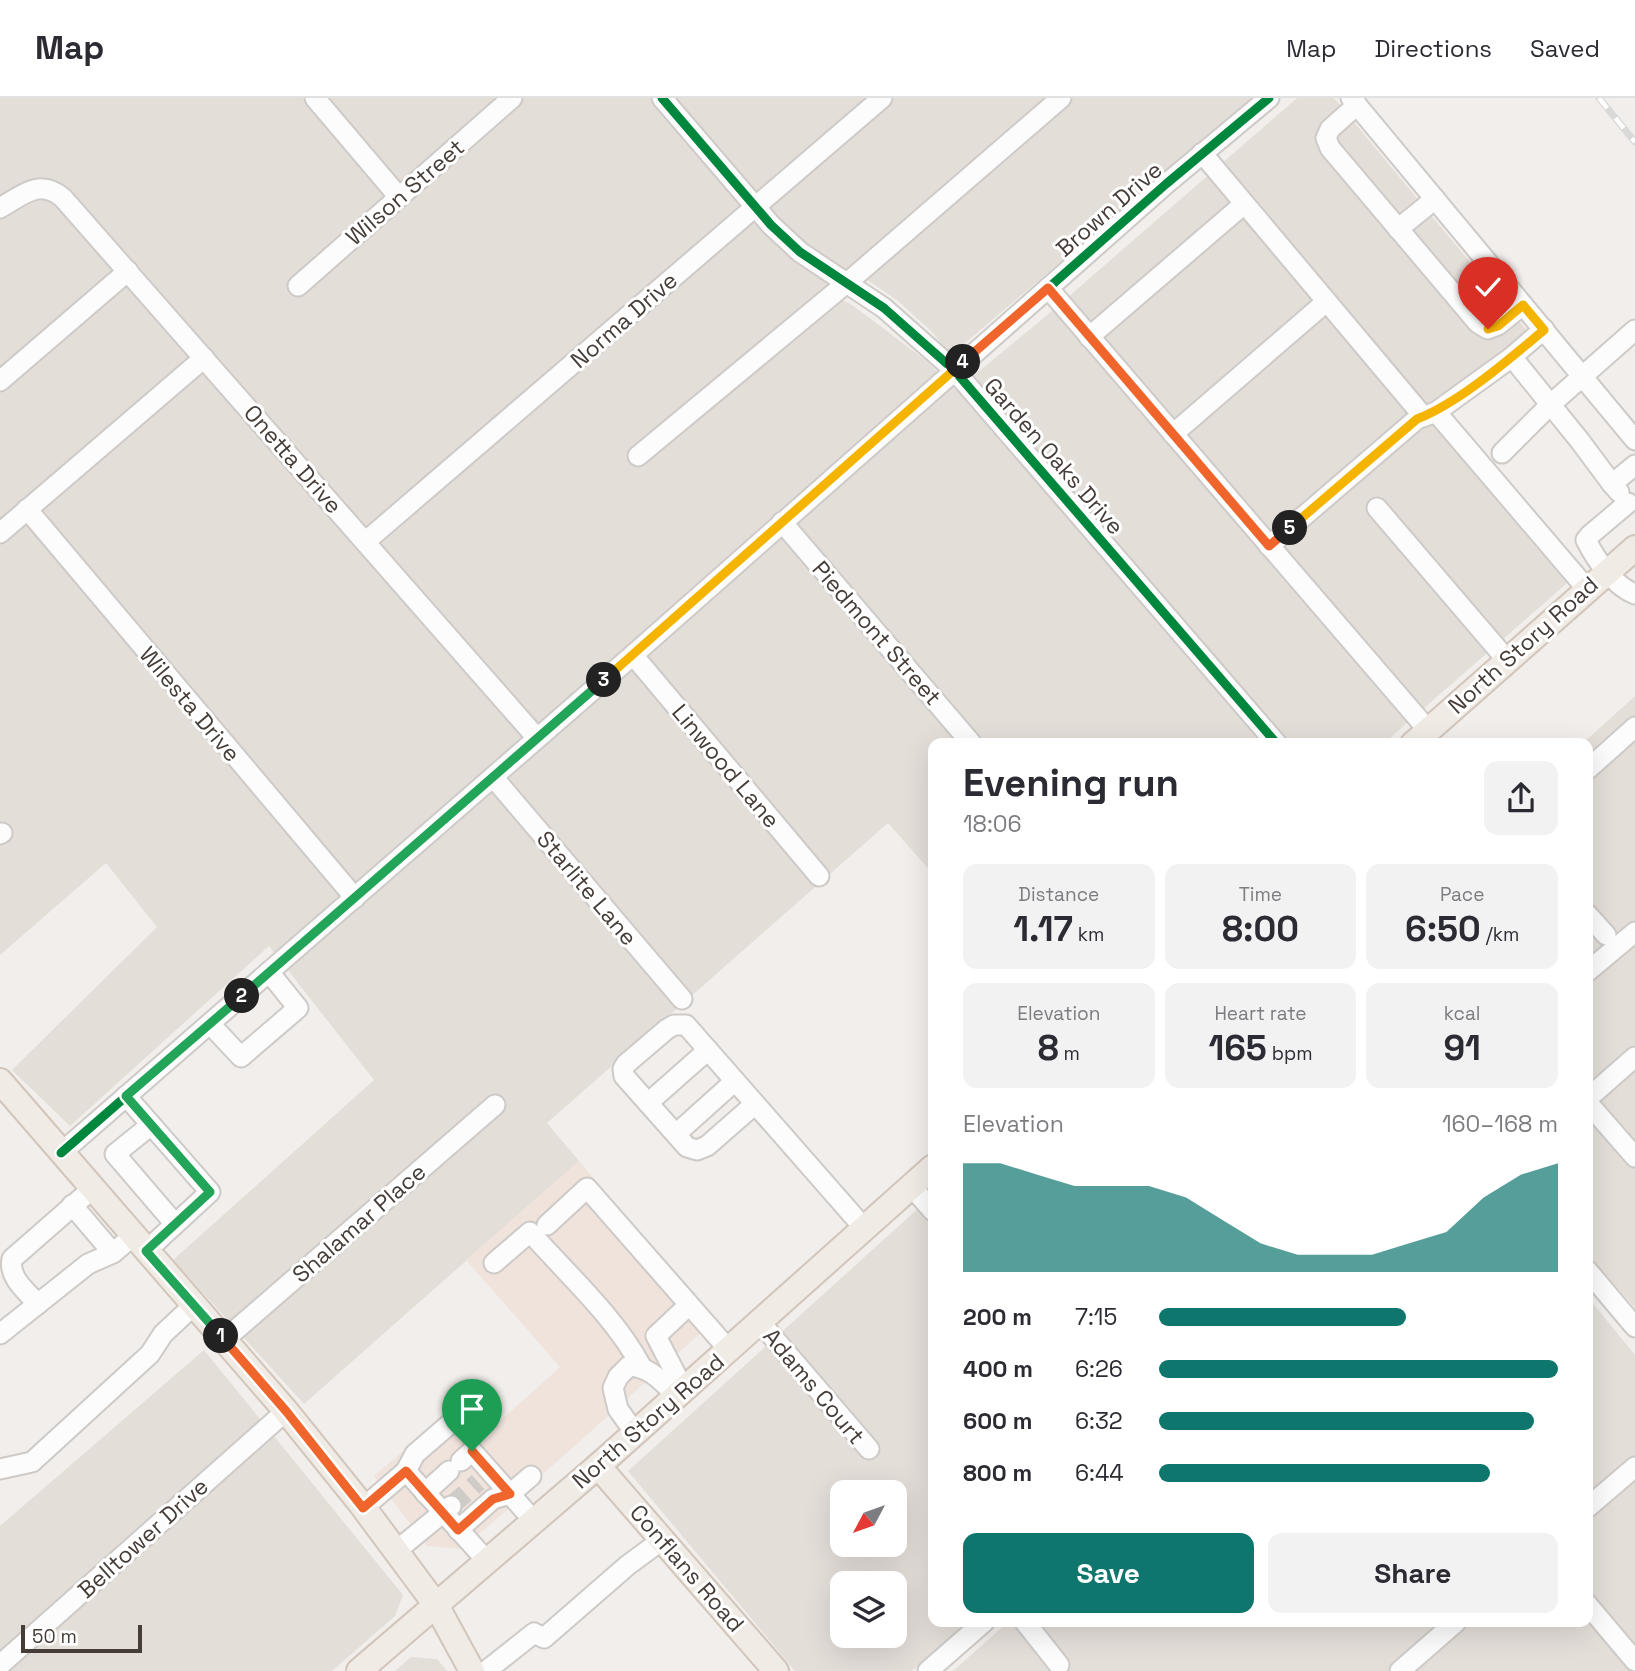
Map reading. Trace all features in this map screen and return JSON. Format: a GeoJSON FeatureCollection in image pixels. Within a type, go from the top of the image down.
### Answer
{"type":"FeatureCollection","features":[{"type":"Feature","properties":{"kind":"main road","name":"North Story Road"},"geometry":{"type":"LineString","coordinates":[[1420,737],[1635,548]]}},
{"type":"Feature","properties":{"kind":"main road"},"geometry":{"type":"LineString","coordinates":[[0,1081],[286,1411],[436,1605],[471,1671]]}},
{"type":"Feature","properties":{"kind":"main road","name":"North Story Road"},"geometry":{"type":"LineString","coordinates":[[359,1671],[598,1466],[928,1171]]}},
{"type":"Feature","properties":{"kind":"main road","name":"Conflans Road"},"geometry":{"type":"LineString","coordinates":[[598,1466],[776,1671]]}},
{"type":"Feature","properties":{"kind":"street"},"geometry":{"type":"LineString","coordinates":[[315,98],[399,197]]}},
{"type":"Feature","properties":{"kind":"street","name":"Norma Drive"},"geometry":{"type":"LineString","coordinates":[[365,542],[882,98]]}},
{"type":"Feature","properties":{"kind":"street"},"geometry":{"type":"LineString","coordinates":[[638,457],[847,284],[1061,98]]}},
{"type":"Feature","properties":{"kind":"street","name":"Brown Drive"},"geometry":{"type":"LineString","coordinates":[[61,1153],[1202,153],[1269,98]]}},
{"type":"Feature","properties":{"kind":"street","name":"Wilson Street"},"geometry":{"type":"LineString","coordinates":[[298,286],[399,197],[499,102]]}},
{"type":"Feature","properties":{"kind":"street","name":"Garden Oaks Drive"},"geometry":{"type":"LineString","coordinates":[[672,102],[771,225],[800,251],[884,308],[954,370],[1272,738]]}},
{"type":"Feature","properties":{"kind":"street"},"geometry":{"type":"LineString","coordinates":[[1523,305],[1498,326],[1488,329],[1478,323],[1330,148],[1326,138],[1330,128],[1354,102],[1582,375],[1635,440]]}},
{"type":"Feature","properties":{"kind":"street"},"geometry":{"type":"LineString","coordinates":[[1202,153],[1326,302],[1587,589]]}},
{"type":"Feature","properties":{"kind":"street","name":"Onetta Drive"},"geometry":{"type":"LineString","coordinates":[[0,208],[31,190],[43,187],[54,190],[63,198],[537,738]]}},
{"type":"Feature","properties":{"kind":"street"},"geometry":{"type":"LineString","coordinates":[[1398,229],[1435,199]]}},
{"type":"Feature","properties":{"kind":"street"},"geometry":{"type":"LineString","coordinates":[[1089,337],[1244,204]]}},
{"type":"Feature","properties":{"kind":"street"},"geometry":{"type":"LineString","coordinates":[[0,381],[128,271]]}},
{"type":"Feature","properties":{"kind":"street"},"geometry":{"type":"LineString","coordinates":[[1048,288],[1269,546],[1420,737]]}},
{"type":"Feature","properties":{"kind":"street"},"geometry":{"type":"LineString","coordinates":[[1173,433],[1326,302]]}},
{"type":"Feature","properties":{"kind":"street"},"geometry":{"type":"LineString","coordinates":[[1269,546],[1417,419],[1429,414],[1512,357],[1544,330]]}},
{"type":"Feature","properties":{"kind":"street"},"geometry":{"type":"LineString","coordinates":[[1502,453],[1582,375],[1635,330]]}},
{"type":"Feature","properties":{"kind":"street"},"geometry":{"type":"LineString","coordinates":[[1512,357],[1631,508],[1586,540],[1593,555],[1621,587],[1635,594]]}},
{"type":"Feature","properties":{"kind":"street"},"geometry":{"type":"LineString","coordinates":[[0,533],[204,358]]}},
{"type":"Feature","properties":{"kind":"street"},"geometry":{"type":"LineString","coordinates":[[1612,484],[1635,465]]}},
{"type":"Feature","properties":{"kind":"street"},"geometry":{"type":"LineString","coordinates":[[1377,508],[1507,660]]}},
{"type":"Feature","properties":{"kind":"street","name":"Wilesta Drive"},"geometry":{"type":"LineString","coordinates":[[27,509],[355,898]]}},
{"type":"Feature","properties":{"kind":"street","name":"Piedmont Street"},"geometry":{"type":"LineString","coordinates":[[782,522],[967,738]]}},
{"type":"Feature","properties":{"kind":"street","name":"Linwood Lane"},"geometry":{"type":"LineString","coordinates":[[633,654],[819,876]]}},
{"type":"Feature","properties":{"kind":"street"},"geometry":{"type":"LineString","coordinates":[[1593,765],[1635,727]]}},
{"type":"Feature","properties":{"kind":"street","name":"Starlite Lane"},"geometry":{"type":"LineString","coordinates":[[493,777],[682,999]]}},
{"type":"Feature","properties":{"kind":"street"},"geometry":{"type":"LineString","coordinates":[[1593,921],[1606,935]]}},
{"type":"Feature","properties":{"kind":"street"},"geometry":{"type":"LineString","coordinates":[[1593,967],[1635,932]]}},
{"type":"Feature","properties":{"kind":"street"},"geometry":{"type":"LineString","coordinates":[[210,1024],[241,1057],[298,1008],[269,972]]}},
{"type":"Feature","properties":{"kind":"street"},"geometry":{"type":"LineString","coordinates":[[755,1104],[707,1146],[697,1150],[687,1147],[624,1076],[623,1069],[674,1025],[686,1025],[864,1228]]}},
{"type":"Feature","properties":{"kind":"street"},"geometry":{"type":"LineString","coordinates":[[648,1103],[708,1050]]}},
{"type":"Feature","properties":{"kind":"street"},"geometry":{"type":"LineString","coordinates":[[1593,1095],[1635,1057]]}},
{"type":"Feature","properties":{"kind":"street"},"geometry":{"type":"LineString","coordinates":[[676,1134],[735,1081]]}},
{"type":"Feature","properties":{"kind":"street"},"geometry":{"type":"LineString","coordinates":[[0,1334],[88,1264],[140,1244],[175,1224],[210,1192],[126,1096]]}},
{"type":"Feature","properties":{"kind":"street","name":"Shalamar Place"},"geometry":{"type":"LineString","coordinates":[[224,1340],[495,1105]]}},
{"type":"Feature","properties":{"kind":"street"},"geometry":{"type":"LineString","coordinates":[[1593,1107],[1635,1157]]}},
{"type":"Feature","properties":{"kind":"street"},"geometry":{"type":"LineString","coordinates":[[150,1125],[116,1154],[175,1224]]}},
{"type":"Feature","properties":{"kind":"street"},"geometry":{"type":"LineString","coordinates":[[911,1186],[928,1205]]}},
{"type":"Feature","properties":{"kind":"street"},"geometry":{"type":"LineString","coordinates":[[547,1225],[587,1188],[729,1350]]}},
{"type":"Feature","properties":{"kind":"street"},"geometry":{"type":"LineString","coordinates":[[38,1304],[13,1275],[10,1267],[12,1259],[92,1189]]}},
{"type":"Feature","properties":{"kind":"street"},"geometry":{"type":"LineString","coordinates":[[72,1205],[113,1253]]}},
{"type":"Feature","properties":{"kind":"street"},"geometry":{"type":"LineString","coordinates":[[93,1229],[112,1212]]}},
{"type":"Feature","properties":{"kind":"street"},"geometry":{"type":"LineString","coordinates":[[494,1263],[530,1233],[605,1315],[641,1366],[680,1393]]}},
{"type":"Feature","properties":{"kind":"street"},"geometry":{"type":"LineString","coordinates":[[1593,1277],[1635,1327]]}},
{"type":"Feature","properties":{"kind":"street"},"geometry":{"type":"LineString","coordinates":[[680,1393],[656,1336],[689,1304]]}},
{"type":"Feature","properties":{"kind":"street"},"geometry":{"type":"LineString","coordinates":[[0,1469],[32,1462],[150,1354],[163,1334],[194,1306]]}},
{"type":"Feature","properties":{"kind":"street","name":"Adams Court"},"geometry":{"type":"LineString","coordinates":[[760,1322],[869,1450]]}},
{"type":"Feature","properties":{"kind":"street"},"geometry":{"type":"LineString","coordinates":[[635,1433],[618,1409],[613,1388],[618,1377],[629,1366],[641,1366]]}},
{"type":"Feature","properties":{"kind":"street","name":"Belltower Drive"},"geometry":{"type":"LineString","coordinates":[[0,1665],[286,1411]]}},
{"type":"Feature","properties":{"kind":"street"},"geometry":{"type":"LineString","coordinates":[[363,1508],[406,1471],[415,1454],[452,1422]]}},
{"type":"Feature","properties":{"kind":"street"},"geometry":{"type":"LineString","coordinates":[[425,1493],[472,1451],[484,1477],[510,1494],[534,1521]]}},
{"type":"Feature","properties":{"kind":"street"},"geometry":{"type":"LineString","coordinates":[[1593,1503],[1635,1467]]}},
{"type":"Feature","properties":{"kind":"street"},"geometry":{"type":"LineString","coordinates":[[406,1471],[425,1493],[447,1509],[458,1530],[487,1561]]}},
{"type":"Feature","properties":{"kind":"street"},"geometry":{"type":"LineString","coordinates":[[458,1530],[493,1499],[510,1494],[531,1476]]}},
{"type":"Feature","properties":{"kind":"street"},"geometry":{"type":"LineString","coordinates":[[396,1551],[447,1509]]}},
{"type":"Feature","properties":{"kind":"street"},"geometry":{"type":"LineString","coordinates":[[486,1671],[534,1633],[544,1638],[628,1565],[662,1540]]}},
{"type":"Feature","properties":{"kind":"street"},"geometry":{"type":"LineString","coordinates":[[1593,1611],[1635,1661]]}},
{"type":"Feature","properties":{"kind":"street"},"geometry":{"type":"LineString","coordinates":[[929,1671],[978,1627]]}},
{"type":"Feature","properties":{"kind":"street"},"geometry":{"type":"LineString","coordinates":[[1029,1627],[1059,1665]]}},
{"type":"Feature","properties":{"kind":"street"},"geometry":{"type":"LineString","coordinates":[[1400,1671],[1450,1627]]}},
{"type":"Feature","properties":{"kind":"shaded area"},"geometry":{"type":"Polygon","coordinates":[[[0,98],[1253,98],[951,355],[932,332],[898,301],[853,270],[826,292],[852,305],[883,328],[925,360],[956,390],[1045,317],[1297,98],[1334,98],[1527,331],[1440,405],[1582,570],[1390,738],[928,738],[928,868],[888,823],[547,1123],[579,1161],[304,1404],[173,1260],[374,1080],[269,946],[70,1126],[12,1070],[157,927],[106,863],[0,955],[0,98]]]}},
{"type":"Feature","properties":{"kind":"shaded area"},"geometry":{"type":"Polygon","coordinates":[[[1635,696],[1635,1308],[1593,1260],[1593,1112],[1603,1103],[1593,1091],[1593,738],[1589,738],[1635,696]]]}},
{"type":"Feature","properties":{"kind":"shaded area"},"geometry":{"type":"Polygon","coordinates":[[[579,1161],[714,1321],[523,1492],[525,1495],[461,1549],[427,1546],[374,1476],[451,1410],[478,1441],[560,1367],[466,1260],[579,1161]]]}},
{"type":"Feature","properties":{"kind":"shaded area"},"geometry":{"type":"Polygon","coordinates":[[[928,1200],[928,1627],[962,1627],[912,1671],[795,1671],[628,1471],[928,1200]]]}},
{"type":"Feature","properties":{"kind":"shaded area"},"geometry":{"type":"Polygon","coordinates":[[[1593,1303],[1635,1355],[1635,1671],[953,1671],[1002,1627],[1593,1627],[1593,1303]]]}},
{"type":"Feature","properties":{"kind":"shaded area"},"geometry":{"type":"Polygon","coordinates":[[[204,1350],[403,1595],[395,1616],[332,1671],[0,1671],[0,1526],[204,1350]]]}},
{"type":"Feature","properties":{"kind":"shaded area"},"geometry":{"type":"Polygon","coordinates":[[[411,1657],[437,1659],[447,1671],[395,1671],[411,1657]]]}},
{"type":"Feature","properties":{"kind":"tunnel"},"geometry":{"type":"LineString","coordinates":[[451,1506],[478,1482]]}},
{"type":"Feature","properties":{"kind":"railway"},"geometry":{"type":"LineString","coordinates":[[1599,98],[1635,142]]}},
{"type":"Feature","properties":{"kind":"cycle path"},"geometry":{"type":"LineString","coordinates":[[662,98],[771,225],[800,252],[884,308],[954,370],[1272,738]]}},
{"type":"Feature","properties":{"kind":"cycle path"},"geometry":{"type":"LineString","coordinates":[[61,1153],[633,655],[1166,184],[1269,98]]}},
{"type":"Feature","properties":{"kind":"route"},"geometry":{"type":"LineString","coordinates":[[472,1451],[510,1494],[493,1499],[458,1530],[406,1471],[363,1508],[286,1411],[146,1251],[210,1192],[126,1096],[1048,288],[1269,546],[1417,419],[1436,412],[1512,357],[1544,330],[1523,305],[1498,326],[1488,329]]}}]}
